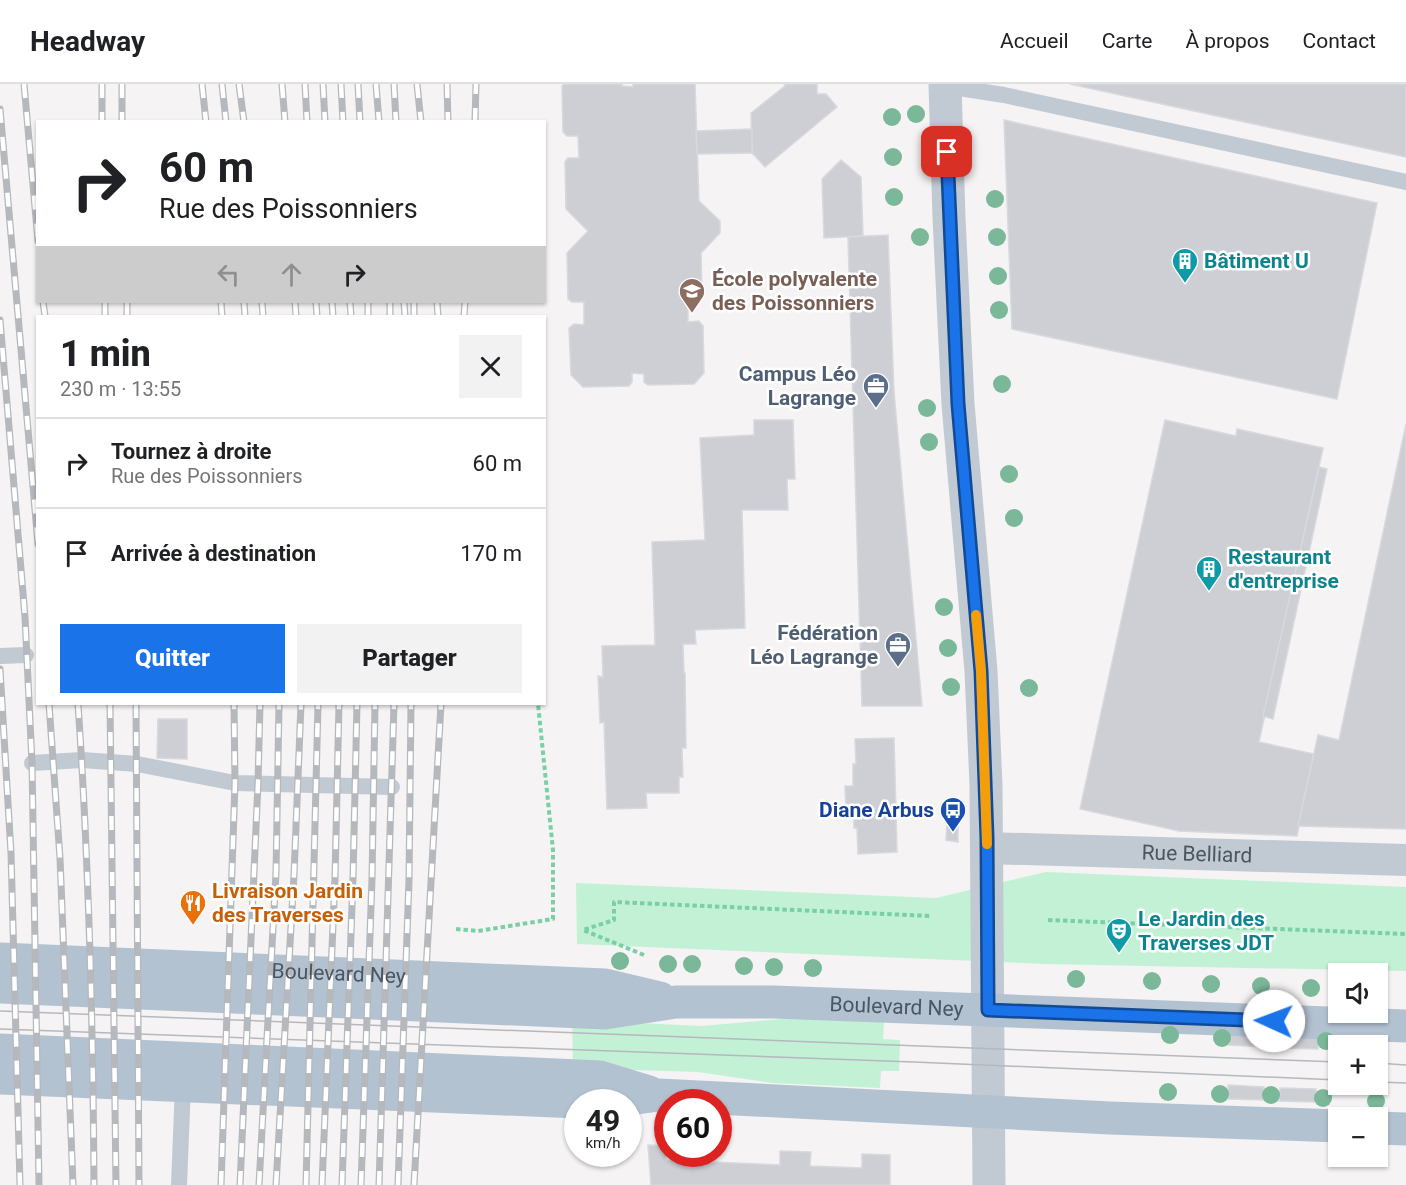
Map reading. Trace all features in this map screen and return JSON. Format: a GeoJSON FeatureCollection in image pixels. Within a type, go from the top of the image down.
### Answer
{"type":"FeatureCollection","features":[{"type":"Feature","properties":{"kind":"main road","name":"Boulevard Ney"},"geometry":{"type":"LineString","coordinates":[[0,959],[605,985],[676,1002]]}},
{"type":"Feature","properties":{"kind":"main road","name":"Boulevard Ney"},"geometry":{"type":"LineString","coordinates":[[0,987],[605,1013],[676,1002],[774,1002],[1406,1026]]}},
{"type":"Feature","properties":{"kind":"main road"},"geometry":{"type":"LineString","coordinates":[[0,1050],[600,1077],[654,1093]]}},
{"type":"Feature","properties":{"kind":"main road"},"geometry":{"type":"LineString","coordinates":[[0,1078],[564,1101]]}},
{"type":"Feature","properties":{"kind":"main road"},"geometry":{"type":"LineString","coordinates":[[732,1099],[1328,1126]]}},
{"type":"Feature","properties":{"kind":"main road"},"geometry":{"type":"LineString","coordinates":[[1388,1128],[1406,1129]]}},
{"type":"Feature","properties":{"kind":"street"},"geometry":{"type":"LineString","coordinates":[[946,85],[949,218],[958,404],[981,671],[987,848],[989,1185]]}},
{"type":"Feature","properties":{"kind":"street","name":"Rue Belliard"},"geometry":{"type":"LineString","coordinates":[[987,848],[1406,860]]}},
{"type":"Feature","properties":{"kind":"lane"},"geometry":{"type":"LineString","coordinates":[[946,85],[1004,95],[1406,182]]}},
{"type":"Feature","properties":{"kind":"lane"},"geometry":{"type":"LineString","coordinates":[[0,656],[26,655]]}},
{"type":"Feature","properties":{"kind":"lane"},"geometry":{"type":"LineString","coordinates":[[32,763],[82,760],[128,764],[235,783],[392,787]]}},
{"type":"Feature","properties":{"kind":"lane"},"geometry":{"type":"LineString","coordinates":[[179,1185],[183,1085]]}},
{"type":"Feature","properties":{"kind":"path"},"geometry":{"type":"LineString","coordinates":[[456,929],[478,931],[553,919],[553,850],[538,705]]}},
{"type":"Feature","properties":{"kind":"path"},"geometry":{"type":"LineString","coordinates":[[644,956],[583,930],[614,920],[614,902],[931,916]]}},
{"type":"Feature","properties":{"kind":"path"},"geometry":{"type":"LineString","coordinates":[[1048,921],[1406,934]]}},
{"type":"Feature","properties":{"kind":"green space"},"geometry":{"type":"Polygon","coordinates":[[[1046,872],[1406,887],[1406,971],[1388,971],[1388,963],[1328,963],[1328,969],[1046,964],[577,944],[576,883],[936,898],[1046,872]]]}},
{"type":"Feature","properties":{"kind":"green space"},"geometry":{"type":"Polygon","coordinates":[[[794,1018],[884,1021],[883,1039],[900,1040],[899,1071],[881,1071],[880,1088],[773,1083],[698,1072],[573,1068],[572,1020],[702,1026],[794,1018]]]}},
{"type":"Feature","properties":{"kind":"building"},"geometry":{"type":"Polygon","coordinates":[[[564,84],[622,84],[622,86],[633,87],[633,84],[695,84],[699,201],[720,221],[720,233],[701,253],[702,296],[699,299],[688,300],[688,322],[699,321],[703,326],[704,373],[694,384],[648,385],[644,382],[644,374],[632,373],[632,382],[629,386],[583,387],[571,375],[569,328],[574,324],[584,325],[584,302],[572,302],[568,299],[567,253],[588,231],[566,209],[565,162],[568,158],[579,158],[578,136],[567,136],[563,132],[562,86],[564,84]]]}},
{"type":"Feature","properties":{"kind":"building"},"geometry":{"type":"Polygon","coordinates":[[[784,84],[817,84],[817,94],[826,94],[837,107],[765,167],[752,153],[751,113],[785,86],[784,84]]]}},
{"type":"Feature","properties":{"kind":"building"},"geometry":{"type":"Polygon","coordinates":[[[1070,84],[1406,84],[1406,157],[1070,84]]]}},
{"type":"Feature","properties":{"kind":"building","name":"Bâtiment U"},"geometry":{"type":"Polygon","coordinates":[[[1004,120],[1377,203],[1337,399],[1012,329],[1004,120]]]}},
{"type":"Feature","properties":{"kind":"building"},"geometry":{"type":"Polygon","coordinates":[[[752,129],[752,153],[697,154],[696,131],[752,129]]]}},
{"type":"Feature","properties":{"kind":"building"},"geometry":{"type":"Polygon","coordinates":[[[841,160],[861,177],[863,236],[824,238],[822,179],[841,160]]]}},
{"type":"Feature","properties":{"kind":"building"},"geometry":{"type":"Polygon","coordinates":[[[888,235],[894,392],[922,706],[862,706],[848,237],[888,235]]]}},
{"type":"Feature","properties":{"kind":"building"},"geometry":{"type":"Polygon","coordinates":[[[754,420],[793,420],[795,479],[787,479],[788,510],[742,510],[745,628],[695,630],[696,644],[683,644],[686,748],[682,748],[683,777],[679,777],[679,793],[646,793],[647,808],[607,809],[604,722],[600,723],[598,676],[603,677],[602,646],[655,645],[652,542],[705,540],[700,438],[754,435],[754,420]]]}},
{"type":"Feature","properties":{"kind":"building","name":"Restaurant d'entreprise"},"geometry":{"type":"Polygon","coordinates":[[[1165,420],[1236,436],[1237,429],[1323,448],[1259,742],[1314,754],[1297,836],[1179,831],[1080,809],[1165,420]]]}},
{"type":"Feature","properties":{"kind":"building"},"geometry":{"type":"Polygon","coordinates":[[[1406,424],[1406,829],[1298,826],[1318,735],[1339,740],[1406,424]]]}},
{"type":"Feature","properties":{"kind":"building"},"geometry":{"type":"Polygon","coordinates":[[[1319,467],[1327,469],[1273,719],[1263,716],[1319,467]]]}},
{"type":"Feature","properties":{"kind":"building"},"geometry":{"type":"Polygon","coordinates":[[[158,719],[187,719],[187,759],[157,758],[158,719]]]}},
{"type":"Feature","properties":{"kind":"building"},"geometry":{"type":"Polygon","coordinates":[[[894,738],[897,852],[858,854],[854,811],[846,811],[845,786],[853,786],[853,764],[856,764],[855,739],[894,738]]]}},
{"type":"Feature","properties":{"kind":"building"},"geometry":{"type":"Polygon","coordinates":[[[947,823],[958,826],[958,842],[946,840],[947,823]]]}},
{"type":"Feature","properties":{"kind":"building"},"geometry":{"type":"Polygon","coordinates":[[[1230,1033],[1267,1035],[1266,1047],[1229,1045],[1230,1033]]]}},
{"type":"Feature","properties":{"kind":"building"},"geometry":{"type":"Polygon","coordinates":[[[1282,1035],[1318,1037],[1318,1049],[1281,1048],[1282,1035]]]}},
{"type":"Feature","properties":{"kind":"building"},"geometry":{"type":"Polygon","coordinates":[[[1228,1085],[1264,1087],[1264,1100],[1228,1099],[1228,1085]]]}},
{"type":"Feature","properties":{"kind":"building"},"geometry":{"type":"Polygon","coordinates":[[[1280,1088],[1316,1089],[1316,1102],[1279,1101],[1280,1088]]]}},
{"type":"Feature","properties":{"kind":"building"},"geometry":{"type":"Polygon","coordinates":[[[648,1145],[654,1145],[654,1167],[732,1167],[732,1163],[780,1165],[780,1151],[811,1152],[810,1166],[862,1168],[862,1154],[890,1155],[890,1185],[651,1185],[648,1145]]]}},
{"type":"Feature","properties":{"kind":"tram line"},"geometry":{"type":"LineString","coordinates":[[0,1011],[1328,1062]]}},
{"type":"Feature","properties":{"kind":"tram line"},"geometry":{"type":"LineString","coordinates":[[0,1029],[914,1062],[1328,1080]]}},
{"type":"Feature","properties":{"kind":"tram line"},"geometry":{"type":"LineString","coordinates":[[1388,1064],[1406,1065]]}},
{"type":"Feature","properties":{"kind":"tram line"},"geometry":{"type":"LineString","coordinates":[[1388,1082],[1406,1083]]}},
{"type":"Feature","properties":{"kind":"railway"},"geometry":{"type":"LineString","coordinates":[[24,84],[36,219]]}},
{"type":"Feature","properties":{"kind":"railway"},"geometry":{"type":"LineString","coordinates":[[102,84],[102,120]]}},
{"type":"Feature","properties":{"kind":"railway"},"geometry":{"type":"LineString","coordinates":[[122,84],[122,120]]}},
{"type":"Feature","properties":{"kind":"railway"},"geometry":{"type":"LineString","coordinates":[[202,84],[206,120]]}},
{"type":"Feature","properties":{"kind":"railway"},"geometry":{"type":"LineString","coordinates":[[222,84],[226,120]]}},
{"type":"Feature","properties":{"kind":"railway"},"geometry":{"type":"LineString","coordinates":[[239,84],[244,120]]}},
{"type":"Feature","properties":{"kind":"railway"},"geometry":{"type":"LineString","coordinates":[[282,84],[285,120]]}},
{"type":"Feature","properties":{"kind":"railway"},"geometry":{"type":"LineString","coordinates":[[305,84],[307,120]]}},
{"type":"Feature","properties":{"kind":"railway"},"geometry":{"type":"LineString","coordinates":[[323,84],[325,120]]}},
{"type":"Feature","properties":{"kind":"railway"},"geometry":{"type":"LineString","coordinates":[[341,84],[343,120]]}},
{"type":"Feature","properties":{"kind":"railway"},"geometry":{"type":"LineString","coordinates":[[358,84],[360,120]]}},
{"type":"Feature","properties":{"kind":"railway"},"geometry":{"type":"LineString","coordinates":[[376,84],[379,120]]}},
{"type":"Feature","properties":{"kind":"railway"},"geometry":{"type":"LineString","coordinates":[[394,84],[396,120]]}},
{"type":"Feature","properties":{"kind":"railway"},"geometry":{"type":"LineString","coordinates":[[417,84],[421,120]]}},
{"type":"Feature","properties":{"kind":"railway"},"geometry":{"type":"LineString","coordinates":[[447,84],[448,120]]}},
{"type":"Feature","properties":{"kind":"railway"},"geometry":{"type":"LineString","coordinates":[[475,120],[476,84]]}},
{"type":"Feature","properties":{"kind":"railway"},"geometry":{"type":"LineString","coordinates":[[0,109],[36,521]]}},
{"type":"Feature","properties":{"kind":"railway"},"geometry":{"type":"LineString","coordinates":[[43,303],[45,315]]}},
{"type":"Feature","properties":{"kind":"railway"},"geometry":{"type":"LineString","coordinates":[[105,303],[105,315]]}},
{"type":"Feature","properties":{"kind":"railway"},"geometry":{"type":"LineString","coordinates":[[127,303],[127,315]]}},
{"type":"Feature","properties":{"kind":"railway"},"geometry":{"type":"LineString","coordinates":[[221,303],[222,315]]}},
{"type":"Feature","properties":{"kind":"railway"},"geometry":{"type":"LineString","coordinates":[[244,303],[245,315]]}},
{"type":"Feature","properties":{"kind":"railway"},"geometry":{"type":"LineString","coordinates":[[262,303],[263,315]]}},
{"type":"Feature","properties":{"kind":"railway"},"geometry":{"type":"LineString","coordinates":[[295,303],[296,315]]}},
{"type":"Feature","properties":{"kind":"railway"},"geometry":{"type":"LineString","coordinates":[[316,303],[317,315]]}},
{"type":"Feature","properties":{"kind":"railway"},"geometry":{"type":"LineString","coordinates":[[332,303],[333,315]]}},
{"type":"Feature","properties":{"kind":"railway"},"geometry":{"type":"LineString","coordinates":[[350,303],[351,315]]}},
{"type":"Feature","properties":{"kind":"railway"},"geometry":{"type":"LineString","coordinates":[[368,303],[368,315]]}},
{"type":"Feature","properties":{"kind":"railway"},"geometry":{"type":"LineString","coordinates":[[390,303],[390,315]]}},
{"type":"Feature","properties":{"kind":"railway"},"geometry":{"type":"LineString","coordinates":[[404,303],[405,315]]}},
{"type":"Feature","properties":{"kind":"railway"},"geometry":{"type":"LineString","coordinates":[[414,303],[414,315]]}},
{"type":"Feature","properties":{"kind":"railway"},"geometry":{"type":"LineString","coordinates":[[437,303],[438,315]]}},
{"type":"Feature","properties":{"kind":"railway"},"geometry":{"type":"LineString","coordinates":[[464,315],[465,303]]}},
{"type":"Feature","properties":{"kind":"railway"},"geometry":{"type":"LineString","coordinates":[[0,320],[25,617],[32,763],[39,1185]]}},
{"type":"Feature","properties":{"kind":"railway"},"geometry":{"type":"LineString","coordinates":[[0,669],[11,853],[20,1185]]}},
{"type":"Feature","properties":{"kind":"railway"},"geometry":{"type":"LineString","coordinates":[[49,705],[60,858],[73,1185]]}},
{"type":"Feature","properties":{"kind":"railway"},"geometry":{"type":"LineString","coordinates":[[78,705],[90,944],[94,1185]]}},
{"type":"Feature","properties":{"kind":"railway"},"geometry":{"type":"LineString","coordinates":[[110,705],[116,1185]]}},
{"type":"Feature","properties":{"kind":"railway"},"geometry":{"type":"LineString","coordinates":[[136,705],[139,1185]]}},
{"type":"Feature","properties":{"kind":"railway"},"geometry":{"type":"LineString","coordinates":[[221,1185],[235,783],[234,705]]}},
{"type":"Feature","properties":{"kind":"railway"},"geometry":{"type":"LineString","coordinates":[[240,1185],[260,705]]}},
{"type":"Feature","properties":{"kind":"railway"},"geometry":{"type":"LineString","coordinates":[[259,1185],[276,873],[279,705]]}},
{"type":"Feature","properties":{"kind":"railway"},"geometry":{"type":"LineString","coordinates":[[276,1185],[294,875],[301,705]]}},
{"type":"Feature","properties":{"kind":"railway"},"geometry":{"type":"LineString","coordinates":[[306,1185],[318,705]]}},
{"type":"Feature","properties":{"kind":"railway"},"geometry":{"type":"LineString","coordinates":[[322,1185],[335,878],[339,705]]}},
{"type":"Feature","properties":{"kind":"railway"},"geometry":{"type":"LineString","coordinates":[[342,1185],[357,705]]}},
{"type":"Feature","properties":{"kind":"railway"},"geometry":{"type":"LineString","coordinates":[[361,1185],[372,879],[375,705]]}},
{"type":"Feature","properties":{"kind":"railway"},"geometry":{"type":"LineString","coordinates":[[379,1185],[394,705]]}},
{"type":"Feature","properties":{"kind":"railway"},"geometry":{"type":"LineString","coordinates":[[398,1185],[409,880],[411,705]]}},
{"type":"Feature","properties":{"kind":"railway"},"geometry":{"type":"LineString","coordinates":[[414,1185],[441,705]]}},
{"type":"Feature","properties":{"kind":"slow traffic"},"geometry":{"type":"LineString","coordinates":[[976,615],[981,671],[987,844]]}},
{"type":"Feature","properties":{"kind":"place","name":"Bâtiment U"},"geometry":{"type":"Point","coordinates":[1185,284]}},
{"type":"Feature","properties":{"kind":"place","name":"École polyvalente des Poissonniers"},"geometry":{"type":"Point","coordinates":[692,314]}},
{"type":"Feature","properties":{"kind":"place","name":"Campus Léo Lagrange"},"geometry":{"type":"Point","coordinates":[876,409]}},
{"type":"Feature","properties":{"kind":"place","name":"Restaurant d'entreprise"},"geometry":{"type":"Point","coordinates":[1209,592]}},
{"type":"Feature","properties":{"kind":"place","name":"Fédération Léo Lagrange"},"geometry":{"type":"Point","coordinates":[898,668]}},
{"type":"Feature","properties":{"kind":"place","name":"Diane Arbus"},"geometry":{"type":"Point","coordinates":[953,833]}},
{"type":"Feature","properties":{"kind":"place","name":"Livraison Jardin des Traverses"},"geometry":{"type":"Point","coordinates":[193,926]}},
{"type":"Feature","properties":{"kind":"place","name":"Le Jardin des Traverses JDT"},"geometry":{"type":"Point","coordinates":[1119,954]}},
{"type":"Feature","properties":{"kind":"route"},"geometry":{"type":"LineString","coordinates":[[947,152],[958,404],[981,671],[986,785],[988,1010],[1274,1021]]}}]}
